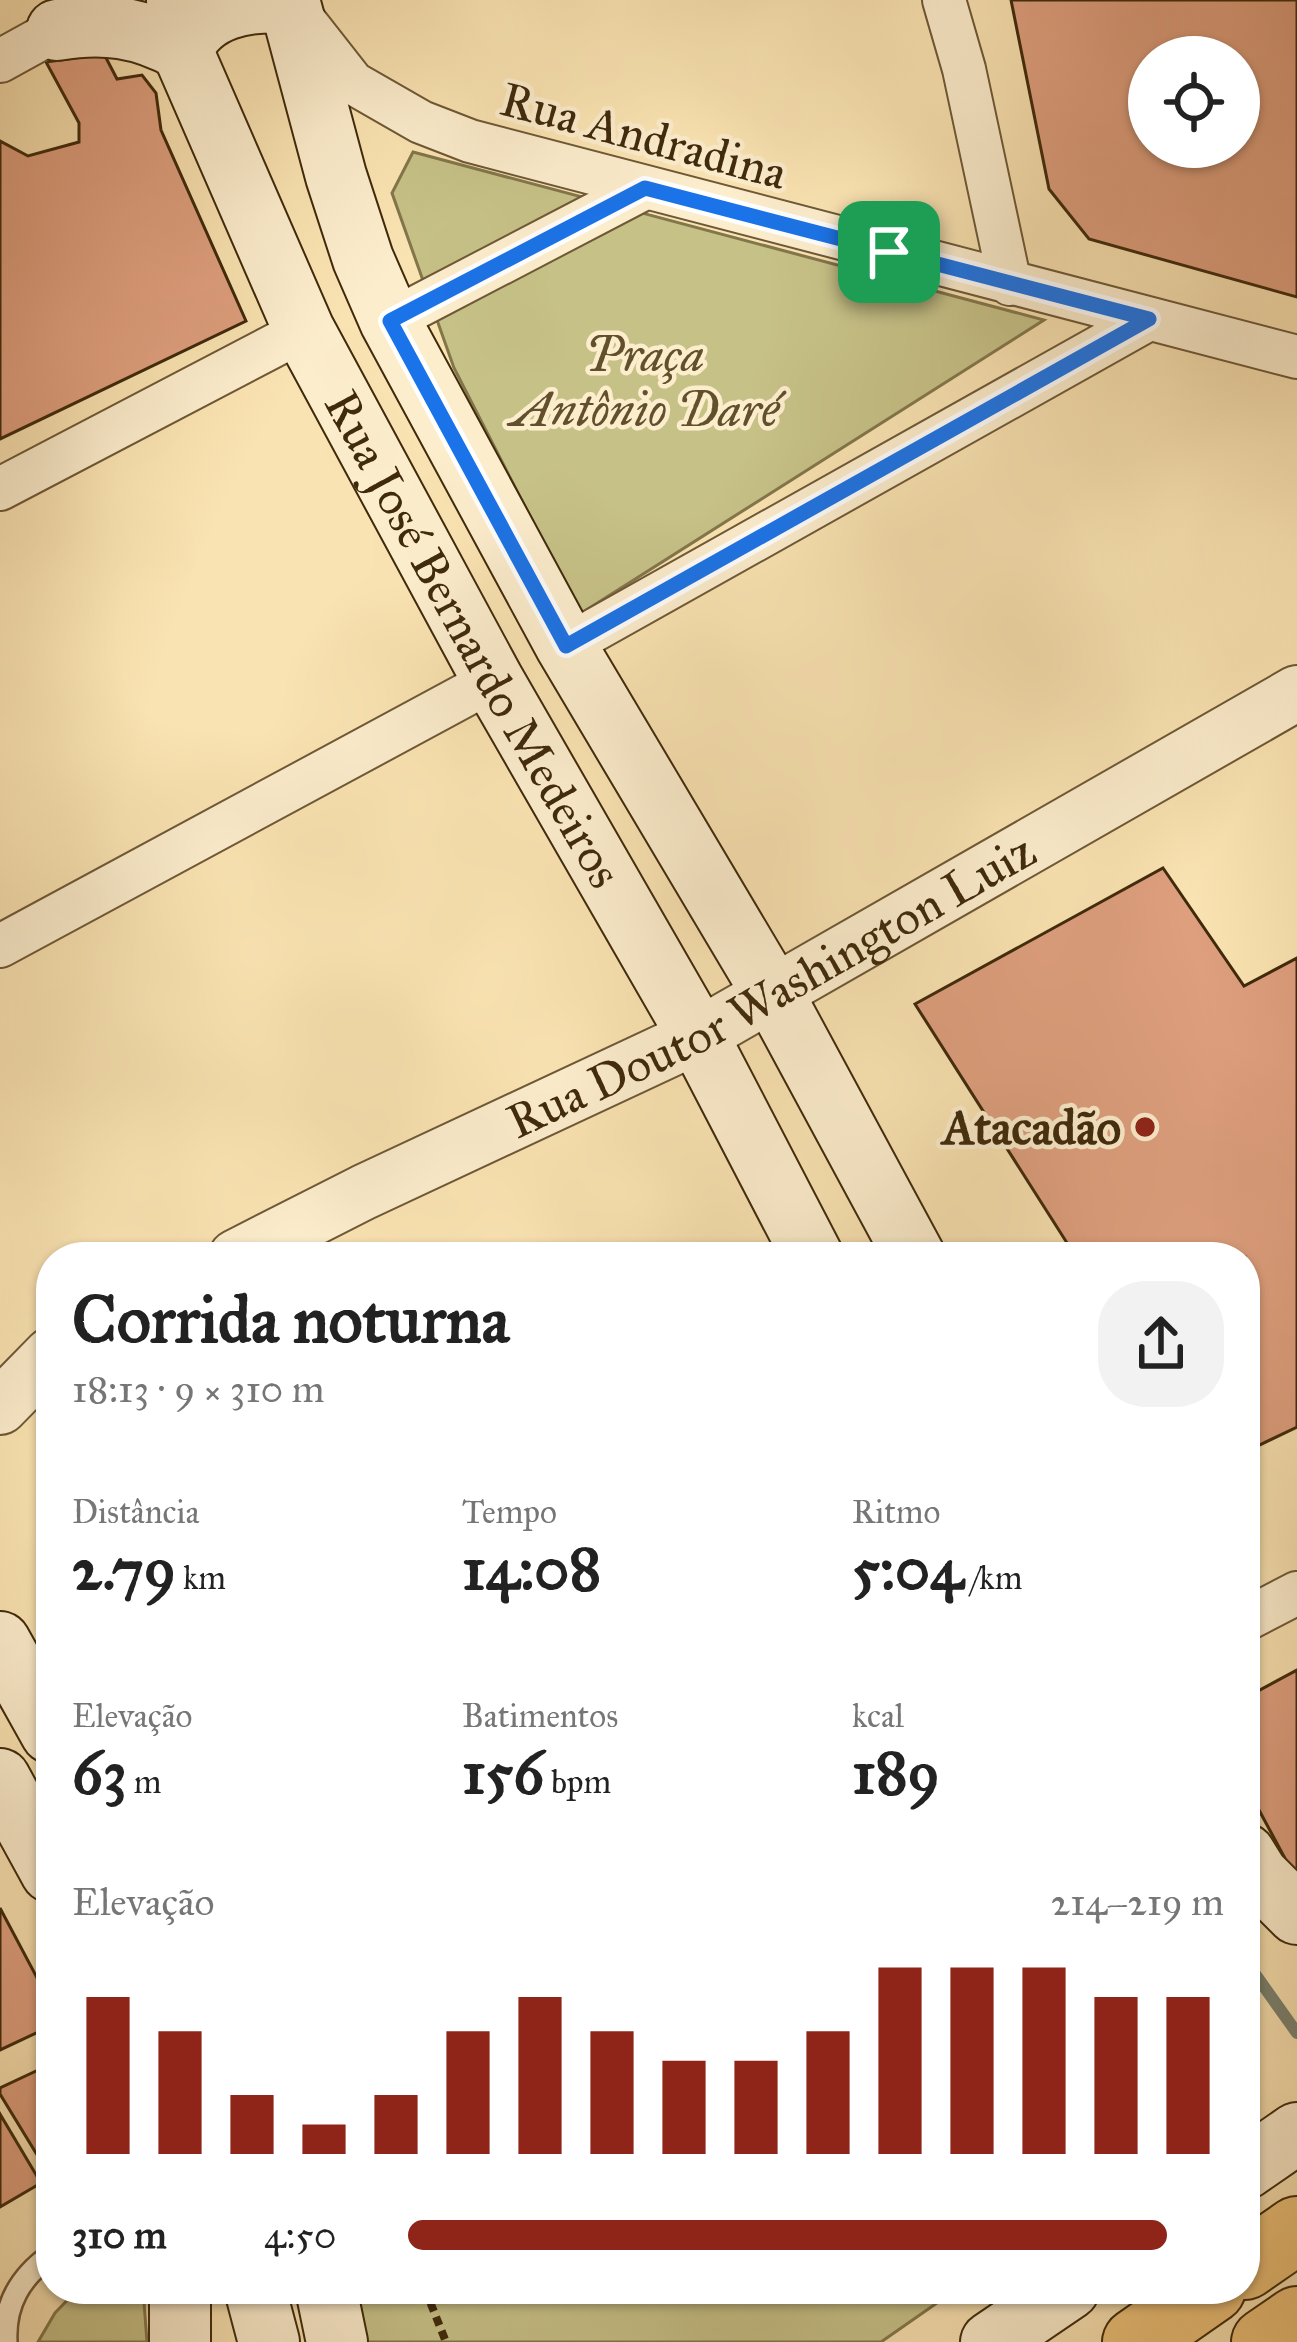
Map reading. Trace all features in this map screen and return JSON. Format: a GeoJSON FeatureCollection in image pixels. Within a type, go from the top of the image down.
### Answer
{"type":"FeatureCollection","features":[{"type":"Feature","properties":{"kind":"highway"},"geometry":{"type":"LineString","coordinates":[[1260,2256],[1297,2230]]}},
{"type":"Feature","properties":{"kind":"highway"},"geometry":{"type":"LineString","coordinates":[[1136,2342],[1190,2304]]}},
{"type":"Feature","properties":{"kind":"highway"},"geometry":{"type":"LineString","coordinates":[[1265,2342],[1297,2320]]}},
{"type":"Feature","properties":{"kind":"main road"},"geometry":{"type":"LineString","coordinates":[[82,15],[86,25],[198,24],[221,10],[258,1],[290,2]]}},
{"type":"Feature","properties":{"kind":"main road","name":"Rua José Bernardo Medeiros"},"geometry":{"type":"LineString","coordinates":[[290,2],[335,176],[390,321],[566,646],[773,994],[907,1242]]}},
{"type":"Feature","properties":{"kind":"main road","name":"Rua José Bernardo Medeiros"},"geometry":{"type":"LineString","coordinates":[[179,25],[304,330],[493,680],[698,1036],[805,1242]]}},
{"type":"Feature","properties":{"kind":"main road"},"geometry":{"type":"LineString","coordinates":[[1,1641],[36,1705]]}},
{"type":"Feature","properties":{"kind":"main road"},"geometry":{"type":"LineString","coordinates":[[0,1779],[36,1845]]}},
{"type":"Feature","properties":{"kind":"main road"},"geometry":{"type":"LineString","coordinates":[[1260,1877],[1297,1913]]}},
{"type":"Feature","properties":{"kind":"main road"},"geometry":{"type":"LineString","coordinates":[[1260,2159],[1297,2134]]}},
{"type":"Feature","properties":{"kind":"main road"},"geometry":{"type":"LineString","coordinates":[[180,2304],[180,2342]]}},
{"type":"Feature","properties":{"kind":"main road"},"geometry":{"type":"LineString","coordinates":[[260,2304],[269,2342]]}},
{"type":"Feature","properties":{"kind":"main road"},"geometry":{"type":"LineString","coordinates":[[329,2304],[337,2342]]}},
{"type":"Feature","properties":{"kind":"main road"},"geometry":{"type":"LineString","coordinates":[[992,2342],[1048,2304]]}},
{"type":"Feature","properties":{"kind":"street"},"geometry":{"type":"LineString","coordinates":[[944,0],[964,69],[1010,284]]}},
{"type":"Feature","properties":{"kind":"street","name":"Rua Andradina"},"geometry":{"type":"LineString","coordinates":[[290,2],[353,83],[421,122],[470,141],[1297,356]]}},
{"type":"Feature","properties":{"kind":"street"},"geometry":{"type":"LineString","coordinates":[[0,61],[82,15]]}},
{"type":"Feature","properties":{"kind":"street"},"geometry":{"type":"LineString","coordinates":[[390,321],[645,188]]}},
{"type":"Feature","properties":{"kind":"street"},"geometry":{"type":"LineString","coordinates":[[566,646],[1149,319]]}},
{"type":"Feature","properties":{"kind":"street"},"geometry":{"type":"LineString","coordinates":[[0,489],[304,330]]}},
{"type":"Feature","properties":{"kind":"street"},"geometry":{"type":"LineString","coordinates":[[0,946],[493,680]]}},
{"type":"Feature","properties":{"kind":"street","name":"Rua Doutor Washington Luiz"},"geometry":{"type":"LineString","coordinates":[[266,1242],[698,1036],[1297,693]]}},
{"type":"Feature","properties":{"kind":"street"},"geometry":{"type":"LineString","coordinates":[[0,1407],[36,1368]]}},
{"type":"Feature","properties":{"kind":"street"},"geometry":{"type":"LineString","coordinates":[[1260,1612],[1297,1593]]}},
{"type":"Feature","properties":{"kind":"lane"},"geometry":{"type":"LineString","coordinates":[[6,2342],[10,2302],[36,2268]]}},
{"type":"Feature","properties":{"kind":"path"},"geometry":{"type":"LineString","coordinates":[[431,2304],[446,2342]]}},
{"type":"Feature","properties":{"kind":"green space","name":"Praça Antônio Daré"},"geometry":{"type":"Polygon","coordinates":[[[413,152],[1044,320],[580,614],[454,368],[392,193],[413,152]]]}},
{"type":"Feature","properties":{"kind":"green space"},"geometry":{"type":"Polygon","coordinates":[[[64,2304],[144,2304],[147,2342],[38,2342],[64,2304]]]}},
{"type":"Feature","properties":{"kind":"green space"},"geometry":{"type":"Polygon","coordinates":[[[358,2304],[935,2304],[881,2342],[367,2342],[358,2304]]]}},
{"type":"Feature","properties":{"kind":"building"},"geometry":{"type":"Polygon","coordinates":[[[1011,0],[1297,0],[1297,297],[1089,239],[1049,189],[1011,0]]]}},
{"type":"Feature","properties":{"kind":"building"},"geometry":{"type":"Polygon","coordinates":[[[104,54],[117,79],[142,75],[156,93],[161,130],[246,321],[0,439],[0,141],[28,156],[79,142],[79,123],[46,62],[104,54]]]}},
{"type":"Feature","properties":{"kind":"building","name":"Atacadão"},"geometry":{"type":"Polygon","coordinates":[[[1163,868],[1244,986],[1297,958],[1297,1427],[1260,1445],[1260,1242],[1066,1242],[915,1004],[1163,868]]]}},
{"type":"Feature","properties":{"kind":"building"},"geometry":{"type":"Polygon","coordinates":[[[1297,1670],[1295,1877],[1260,1812],[1260,1690],[1297,1670]]]}},
{"type":"Feature","properties":{"kind":"building"},"geometry":{"type":"Polygon","coordinates":[[[0,1908],[36,1976],[36,2033],[0,2050],[0,1908]]]}},
{"type":"Feature","properties":{"kind":"building"},"geometry":{"type":"Polygon","coordinates":[[[36,2071],[36,2153],[0,2094],[0,2088],[36,2071]]]}},
{"type":"Feature","properties":{"kind":"building"},"geometry":{"type":"Polygon","coordinates":[[[0,2114],[36,2175],[36,2186],[0,2207],[0,2114]]]}},
{"type":"Feature","properties":{"kind":"waterway"},"geometry":{"type":"LineString","coordinates":[[1260,1981],[1297,2033]]}},
{"type":"Feature","properties":{"kind":"place","name":"Atacadão"},"geometry":{"type":"Point","coordinates":[1145,1127]}},
{"type":"Feature","properties":{"kind":"route"},"geometry":{"type":"LineString","coordinates":[[645,188],[889,252],[1149,319],[566,646],[390,321],[645,188]]}}]}
